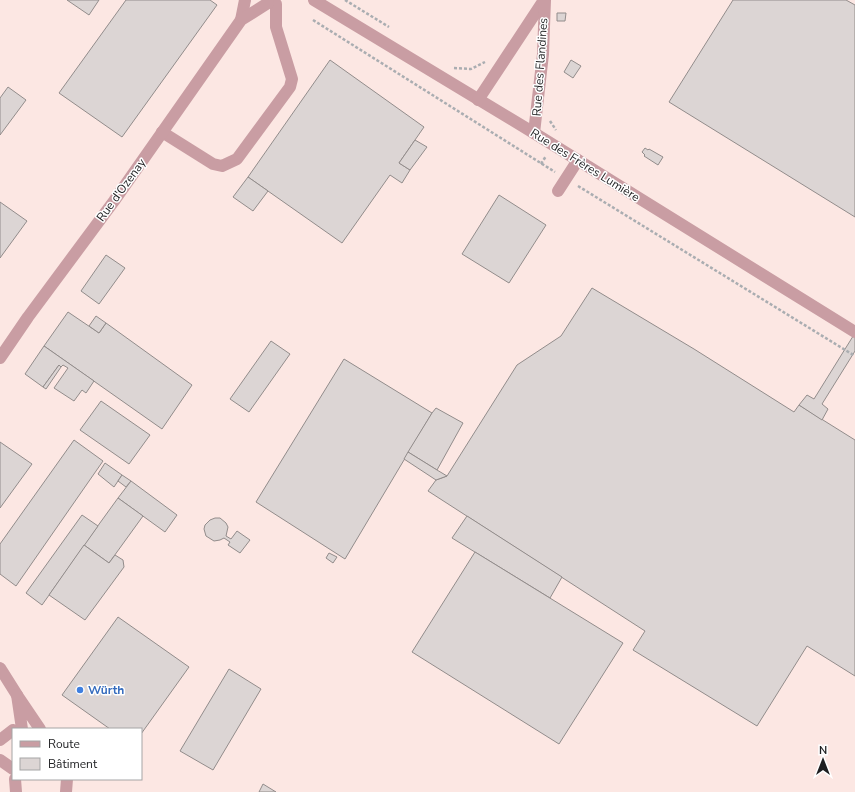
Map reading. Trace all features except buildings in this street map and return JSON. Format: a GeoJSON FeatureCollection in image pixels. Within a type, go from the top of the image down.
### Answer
{"type":"FeatureCollection","features":[{"type":"Feature","properties":{"kind":"street","name":"Rue d'Ozenay"},"geometry":{"type":"LineString","coordinates":[[0,358],[241,20],[245,0]]}},
{"type":"Feature","properties":{"kind":"street","name":"Rue des Frères Lumière"},"geometry":{"type":"LineString","coordinates":[[314,0],[578,160],[855,332]]}},
{"type":"Feature","properties":{"kind":"street","name":"Rue des Flandines"},"geometry":{"type":"LineString","coordinates":[[478,100],[544,0]]}},
{"type":"Feature","properties":{"kind":"street","name":"Rue des Flandines"},"geometry":{"type":"LineString","coordinates":[[534,134],[543,54],[544,0]]}},
{"type":"Feature","properties":{"kind":"street","name":"Rue d'Ozenay"},"geometry":{"type":"LineString","coordinates":[[241,20],[273,2]]}},
{"type":"Feature","properties":{"kind":"street"},"geometry":{"type":"LineString","coordinates":[[162,132],[212,164],[222,166],[237,159],[290,88],[292,79],[276,27],[273,2]]}},
{"type":"Feature","properties":{"kind":"street"},"geometry":{"type":"LineString","coordinates":[[558,191],[578,160]]}},
{"type":"Feature","properties":{"kind":"street"},"geometry":{"type":"LineString","coordinates":[[0,668],[39,728]]}},
{"type":"Feature","properties":{"kind":"street"},"geometry":{"type":"LineString","coordinates":[[17,695],[18,728]]}},
{"type":"Feature","properties":{"kind":"street"},"geometry":{"type":"LineString","coordinates":[[0,740],[12,732]]}},
{"type":"Feature","properties":{"kind":"street"},"geometry":{"type":"LineString","coordinates":[[0,760],[12,768]]}},
{"type":"Feature","properties":{"kind":"street"},"geometry":{"type":"LineString","coordinates":[[15,780],[16,792]]}},
{"type":"Feature","properties":{"kind":"street"},"geometry":{"type":"LineString","coordinates":[[66,792],[67,780]]}},
{"type":"Feature","properties":{"kind":"path"},"geometry":{"type":"LineString","coordinates":[[345,0],[390,28]]}},
{"type":"Feature","properties":{"kind":"path"},"geometry":{"type":"LineString","coordinates":[[313,20],[566,179],[855,356]]}},
{"type":"Feature","properties":{"kind":"path"},"geometry":{"type":"LineString","coordinates":[[448,64],[455,68],[471,69],[484,64],[487,60]]}},
{"type":"Feature","properties":{"kind":"shaded area"},"geometry":{"type":"Polygon","coordinates":[[[0,0],[855,0],[855,792],[0,792],[0,0]]]}},
{"type":"Feature","properties":{"kind":"place","name":"Würth"},"geometry":{"type":"Point","coordinates":[80,690]}}]}
